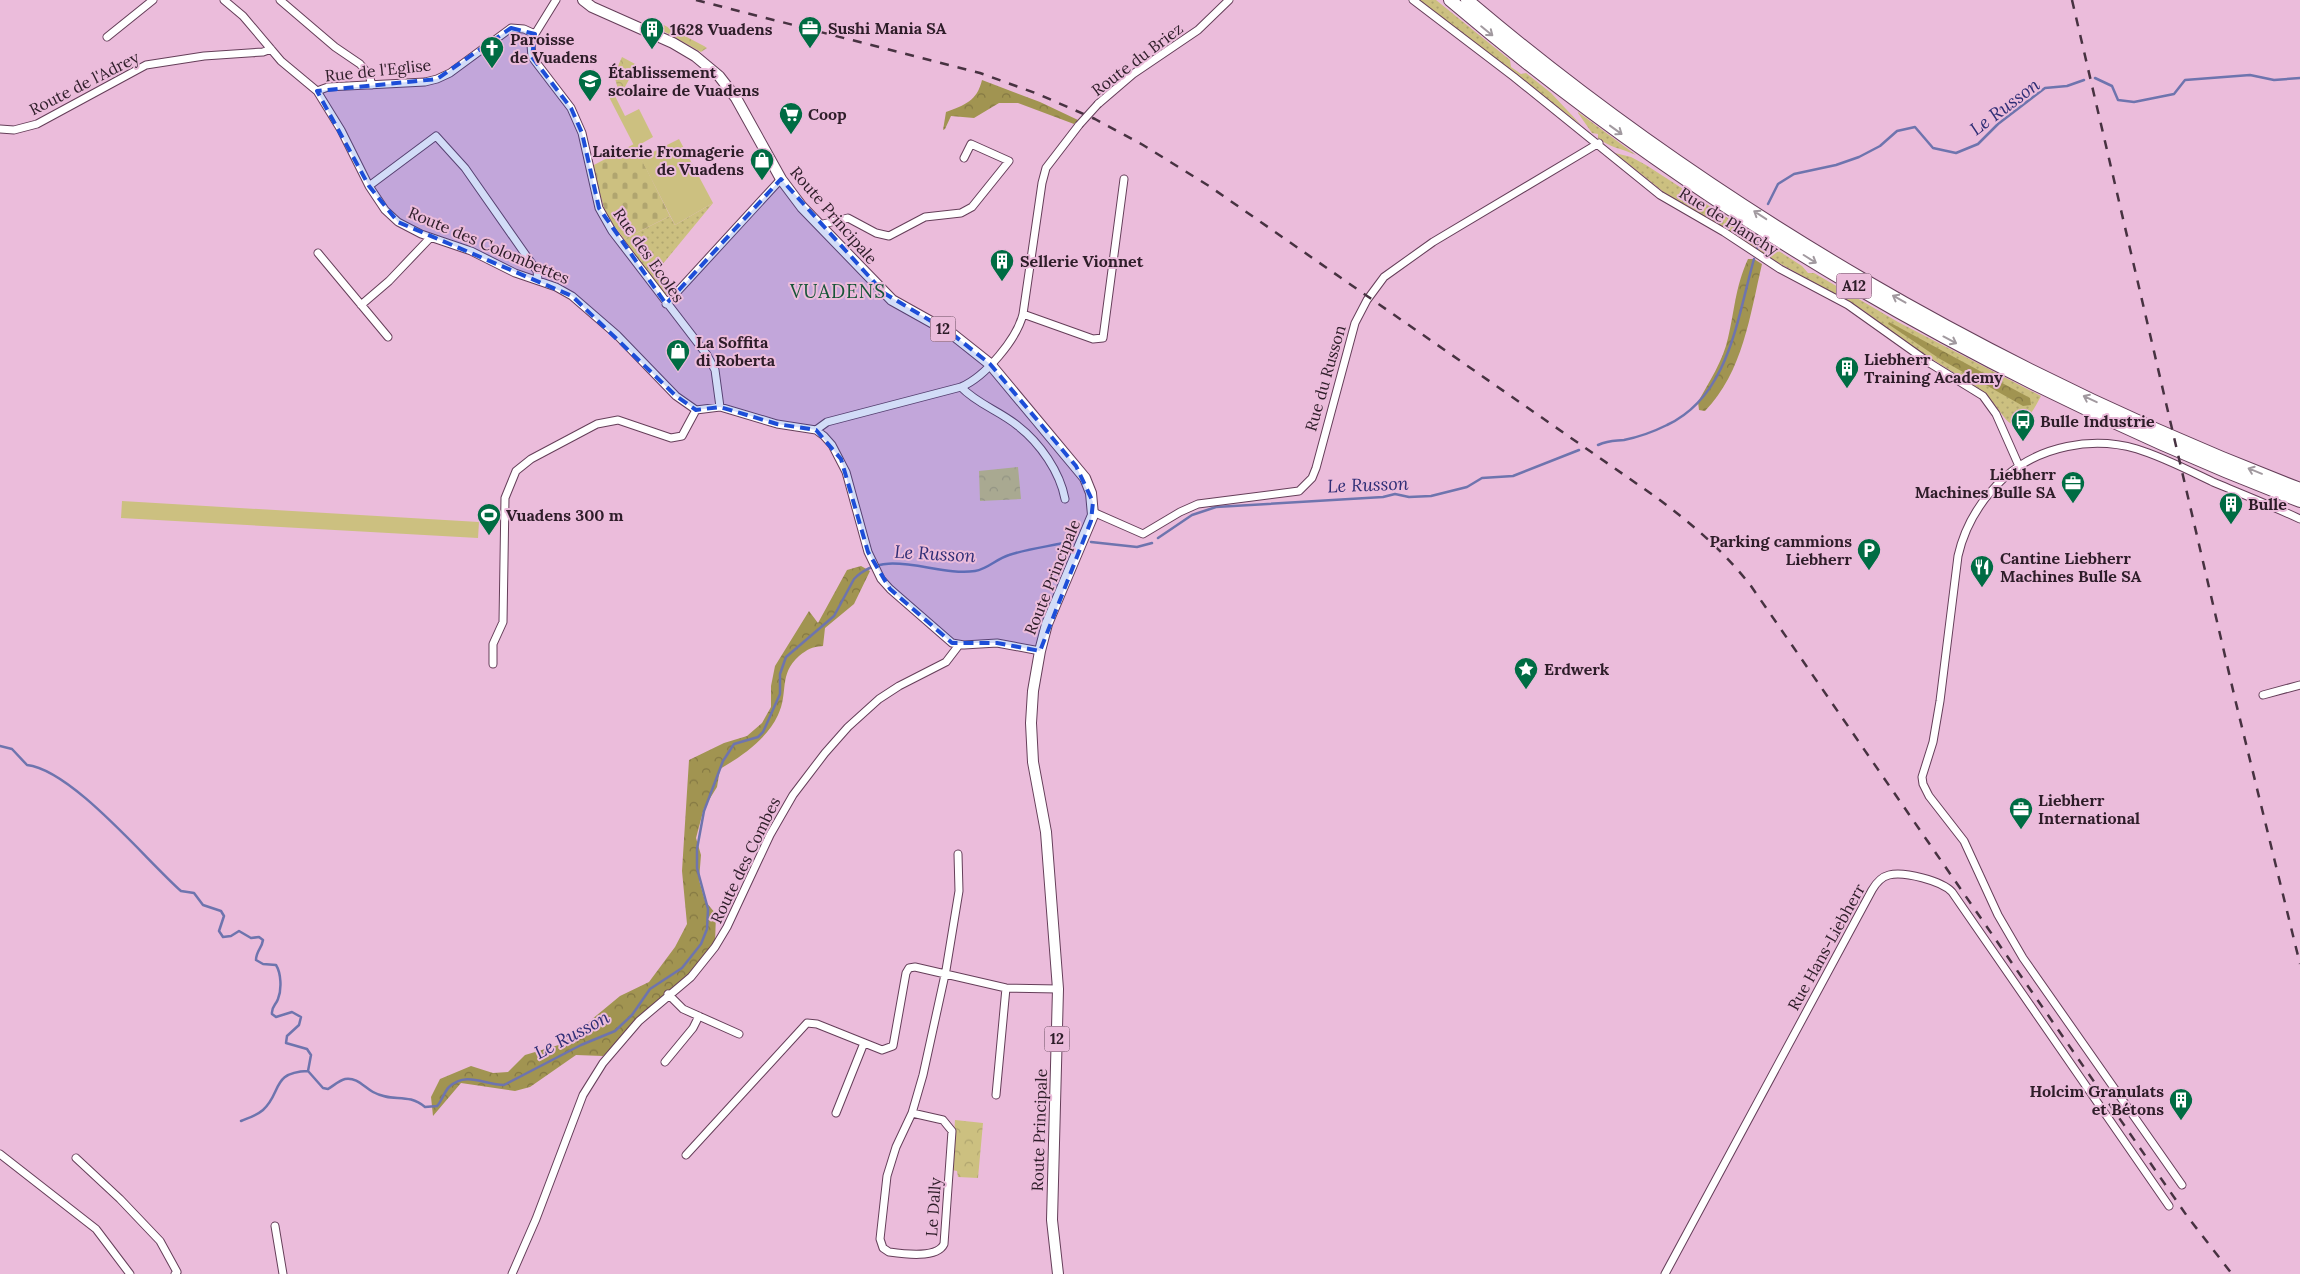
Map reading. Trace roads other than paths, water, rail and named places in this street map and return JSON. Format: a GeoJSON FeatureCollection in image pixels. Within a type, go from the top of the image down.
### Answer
{"type":"FeatureCollection","features":[{"type":"Feature","properties":{"kind":"highway","name":"A12"},"geometry":{"type":"LineString","coordinates":[[1450,0],[1558,87],[1670,168],[1776,238],[1878,300],[1969,350],[2075,404],[2184,454],[2300,501]]}},
{"type":"Feature","properties":{"kind":"highway","name":"A12"},"geometry":{"type":"LineString","coordinates":[[1467,0],[1544,62],[1641,134],[1747,206],[1855,274],[1967,336],[2080,394],[2196,447],[2300,489]]}},
{"type":"Feature","properties":{"kind":"main road","name":"Route Principale"},"geometry":{"type":"LineString","coordinates":[[583,0],[592,7],[673,43],[704,62],[733,94],[781,179],[819,225],[892,300],[951,333],[990,364],[1084,478],[1091,493],[1093,512],[1087,533],[1047,624],[1033,691],[1031,723],[1033,762],[1047,849],[1058,989],[1052,1220],[1058,1274]]}},
{"type":"Feature","properties":{"kind":"street"},"geometry":{"type":"LineString","coordinates":[[107,37],[153,0]]}},
{"type":"Feature","properties":{"kind":"street","name":"Route des Colombettes"},"geometry":{"type":"LineString","coordinates":[[224,0],[249,21],[281,61],[317,91],[341,130],[369,186],[390,215],[407,228],[430,238],[458,246],[516,273],[564,291],[588,308],[676,396],[696,410]]}},
{"type":"Feature","properties":{"kind":"street"},"geometry":{"type":"LineString","coordinates":[[280,0],[335,47],[360,64],[369,75],[372,85]]}},
{"type":"Feature","properties":{"kind":"street"},"geometry":{"type":"LineString","coordinates":[[535,34],[556,0]]}},
{"type":"Feature","properties":{"kind":"street","name":"Route du Briez"},"geometry":{"type":"LineString","coordinates":[[961,387],[972,381],[990,364],[1012,340],[1020,327],[1042,182],[1046,168],[1079,125],[1098,104],[1133,74],[1198,30],[1229,0]]}},
{"type":"Feature","properties":{"kind":"street","name":"Rue de Planchy"},"geometry":{"type":"LineString","coordinates":[[1413,0],[1599,143],[1660,195],[1724,232],[1780,269],[1848,305],[1924,359],[1982,396],[1996,414],[2019,466]]}},
{"type":"Feature","properties":{"kind":"street","name":"Rue de l'Eglise"},"geometry":{"type":"LineString","coordinates":[[317,91],[328,87],[425,82],[437,79],[450,73],[511,28],[524,29],[535,34]]}},
{"type":"Feature","properties":{"kind":"street","name":"Rue des Ecoles"},"geometry":{"type":"LineString","coordinates":[[535,34],[531,45],[532,57],[571,108],[582,133],[599,208],[612,230],[666,304],[707,355],[715,370],[720,407]]}},
{"type":"Feature","properties":{"kind":"street","name":"Route de l'Adrey"},"geometry":{"type":"LineString","coordinates":[[0,129],[14,130],[37,124],[146,65],[204,56],[263,52],[271,49]]}},
{"type":"Feature","properties":{"kind":"street"},"geometry":{"type":"LineString","coordinates":[[369,186],[436,136],[465,168],[537,271],[538,280]]}},
{"type":"Feature","properties":{"kind":"street","name":"Rue du Russon"},"geometry":{"type":"LineString","coordinates":[[1093,512],[1143,534],[1180,512],[1198,504],[1299,491],[1312,478],[1316,468],[1355,323],[1374,289],[1384,277],[1433,242],[1599,143]]}},
{"type":"Feature","properties":{"kind":"street"},"geometry":{"type":"LineString","coordinates":[[819,225],[839,218],[848,218],[876,233],[889,236],[925,217],[965,212],[972,207],[1009,160],[971,144],[964,158]]}},
{"type":"Feature","properties":{"kind":"street"},"geometry":{"type":"LineString","coordinates":[[666,304],[781,179]]}},
{"type":"Feature","properties":{"kind":"street"},"geometry":{"type":"LineString","coordinates":[[1022,314],[1093,339],[1103,338],[1124,179]]}},
{"type":"Feature","properties":{"kind":"street"},"geometry":{"type":"LineString","coordinates":[[361,305],[389,281],[430,238]]}},
{"type":"Feature","properties":{"kind":"street"},"geometry":{"type":"LineString","coordinates":[[318,253],[388,337]]}},
{"type":"Feature","properties":{"kind":"street"},"geometry":{"type":"LineString","coordinates":[[816,430],[828,422],[961,387],[986,408],[1018,426],[1027,435],[1055,470],[1065,499]]}},
{"type":"Feature","properties":{"kind":"street"},"geometry":{"type":"LineString","coordinates":[[493,664],[493,644],[503,622],[505,498],[516,471],[531,459],[597,424],[618,420],[671,438],[682,436],[696,410],[720,407],[777,424],[816,430],[832,445],[846,472],[876,572],[890,589],[942,637],[959,645],[997,642],[1040,651]]}},
{"type":"Feature","properties":{"kind":"street"},"geometry":{"type":"LineString","coordinates":[[2182,1185],[2022,958],[1996,910],[1967,845],[1948,816],[1929,796],[1922,782],[1940,701],[1956,564],[1962,541],[1984,499],[2019,466],[2045,453],[2070,446],[2096,443],[2121,446],[2157,457],[2300,519]]}},
{"type":"Feature","properties":{"kind":"street","name":"Route des Combes"},"geometry":{"type":"LineString","coordinates":[[512,1274],[536,1219],[586,1089],[603,1063],[626,1036],[668,994],[702,966],[722,937],[770,835],[793,795],[825,753],[848,727],[879,699],[899,686],[946,662],[959,645]]}},
{"type":"Feature","properties":{"kind":"street"},"geometry":{"type":"LineString","coordinates":[[2263,695],[2300,685]]}},
{"type":"Feature","properties":{"kind":"street","name":"Le Dally"},"geometry":{"type":"LineString","coordinates":[[912,1113],[943,1120],[952,1131],[944,1244],[941,1250],[934,1253],[889,1252],[883,1248],[880,1242],[887,1176],[896,1146],[912,1113],[923,1075],[945,974],[959,891],[958,854]]}},
{"type":"Feature","properties":{"kind":"street","name":"Rue Hans-Liebherr"},"geometry":{"type":"LineString","coordinates":[[1665,1274],[1872,890],[1882,879],[1895,874],[1939,882],[1952,892],[2170,1206]]}},
{"type":"Feature","properties":{"kind":"street"},"geometry":{"type":"LineString","coordinates":[[686,1155],[804,1025],[812,1022],[885,1050],[895,1043],[906,973],[909,968],[915,967],[1006,988],[1058,989]]}},
{"type":"Feature","properties":{"kind":"street"},"geometry":{"type":"LineString","coordinates":[[996,1095],[1006,988]]}},
{"type":"Feature","properties":{"kind":"street"},"geometry":{"type":"LineString","coordinates":[[668,994],[683,1009],[739,1034]]}},
{"type":"Feature","properties":{"kind":"street"},"geometry":{"type":"LineString","coordinates":[[665,1062],[693,1028],[699,1016]]}},
{"type":"Feature","properties":{"kind":"street"},"geometry":{"type":"LineString","coordinates":[[836,1113],[864,1043]]}},
{"type":"Feature","properties":{"kind":"street"},"geometry":{"type":"LineString","coordinates":[[0,1154],[96,1229],[130,1274]]}},
{"type":"Feature","properties":{"kind":"street"},"geometry":{"type":"LineString","coordinates":[[76,1158],[120,1199],[160,1241],[177,1272],[175,1274]]}},
{"type":"Feature","properties":{"kind":"street"},"geometry":{"type":"LineString","coordinates":[[275,1226],[283,1274]]}},
{"type":"Feature","properties":{"kind":"waterway","name":"Le Russon"},"geometry":{"type":"LineString","coordinates":[[2095,78],[2112,86],[2118,100],[2134,102],[2174,94],[2185,80],[2250,75],[2274,80],[2300,78]]}},
{"type":"Feature","properties":{"kind":"waterway","name":"Le Russon"},"geometry":{"type":"LineString","coordinates":[[1768,204],[1778,184],[1794,174],[1836,165],[1859,157],[1880,146],[1897,131],[1915,127],[1933,148],[1956,153],[1978,144],[1998,124],[2045,88],[2067,86],[2084,80]]}},
{"type":"Feature","properties":{"kind":"waterway","name":"Le Russon"},"geometry":{"type":"LineString","coordinates":[[1757,249],[1759,241]]}},
{"type":"Feature","properties":{"kind":"waterway","name":"Le Russon"},"geometry":{"type":"LineString","coordinates":[[1598,445],[1608,441],[1624,440],[1662,428],[1688,412],[1704,395],[1717,376],[1727,354],[1754,259]]}},
{"type":"Feature","properties":{"kind":"waterway","name":"Le Russon"},"geometry":{"type":"LineString","coordinates":[[1158,538],[1192,515],[1216,507],[1383,497],[1395,494],[1409,497],[1431,496],[1467,487],[1482,478],[1513,476],[1579,450]]}},
{"type":"Feature","properties":{"kind":"waterway","name":"Le Russon"},"geometry":{"type":"LineString","coordinates":[[241,1121],[263,1110],[283,1079],[296,1072],[308,1071],[323,1088],[328,1089],[345,1079],[353,1079],[380,1095],[412,1100],[425,1107],[437,1106],[447,1089],[456,1082],[469,1079],[504,1085],[581,1045],[615,1031],[632,1015],[650,989],[682,968],[701,944],[707,929],[708,909],[697,868],[697,849],[704,811],[723,761],[734,744],[758,737],[763,732],[780,694],[780,674],[786,657],[834,616],[854,579],[866,569],[880,565],[896,564],[960,572],[975,571],[1009,555],[1076,540]]}},
{"type":"Feature","properties":{"kind":"waterway","name":"Le Russon"},"geometry":{"type":"LineString","coordinates":[[1091,542],[1137,547],[1152,543]]}},
{"type":"Feature","properties":{"kind":"waterway"},"geometry":{"type":"LineString","coordinates":[[0,746],[12,749],[27,765],[45,771],[65,782],[107,818],[181,891],[194,893],[203,905],[221,911],[224,916],[219,931],[223,937],[231,936],[239,931],[251,938],[259,937],[263,940],[256,960],[263,964],[276,965],[280,977],[279,995],[272,1014],[276,1017],[292,1012],[301,1017],[299,1025],[287,1036],[286,1043],[307,1049],[311,1055],[308,1071]]}},
{"type":"Feature","properties":{"kind":"railway"},"geometry":{"type":"LineString","coordinates":[[696,0],[980,73],[1038,94],[1095,119],[1143,145],[1209,186],[1653,495],[1693,526],[1729,560],[1751,586],[2187,1216],[2232,1274]]}},
{"type":"Feature","properties":{"kind":"railway"},"geometry":{"type":"LineString","coordinates":[[2072,0],[2236,703],[2300,964]]}},
{"type":"Feature","properties":{"kind":"place","name":"Sushi Mania SA"},"geometry":{"type":"Point","coordinates":[810,49]}},
{"type":"Feature","properties":{"kind":"place","name":"1628 Vuadens"},"geometry":{"type":"Point","coordinates":[652,50]}},
{"type":"Feature","properties":{"kind":"place","name":"Paroisse de Vuadens"},"geometry":{"type":"Point","coordinates":[492,69]}},
{"type":"Feature","properties":{"kind":"place","name":"Établissement scolaire de Vuadens"},"geometry":{"type":"Point","coordinates":[590,102]}},
{"type":"Feature","properties":{"kind":"place","name":"Coop"},"geometry":{"type":"Point","coordinates":[791,135]}},
{"type":"Feature","properties":{"kind":"place","name":"Laiterie Fromagerie de Vuadens"},"geometry":{"type":"Point","coordinates":[762,181]}},
{"type":"Feature","properties":{"kind":"place","name":"Sellerie Vionnet"},"geometry":{"type":"Point","coordinates":[1002,282]}},
{"type":"Feature","properties":{"kind":"place","name":"La Soffita di Roberta"},"geometry":{"type":"Point","coordinates":[678,372]}},
{"type":"Feature","properties":{"kind":"place","name":"Liebherr Training Academy"},"geometry":{"type":"Point","coordinates":[1847,389]}},
{"type":"Feature","properties":{"kind":"place","name":"Bulle Industrie"},"geometry":{"type":"Point","coordinates":[2023,442]}},
{"type":"Feature","properties":{"kind":"place","name":"Liebherr Machines Bulle SA"},"geometry":{"type":"Point","coordinates":[2073,504]}},
{"type":"Feature","properties":{"kind":"place","name":"Bulle"},"geometry":{"type":"Point","coordinates":[2231,525]}},
{"type":"Feature","properties":{"kind":"place","name":"Vuadens 300 m"},"geometry":{"type":"Point","coordinates":[489,536]}},
{"type":"Feature","properties":{"kind":"place","name":"Parking cammions Liebherr"},"geometry":{"type":"Point","coordinates":[1869,571]}},
{"type":"Feature","properties":{"kind":"place","name":"Cantine Liebherr Machines Bulle SA"},"geometry":{"type":"Point","coordinates":[1982,588]}},
{"type":"Feature","properties":{"kind":"place","name":"Erdwerk"},"geometry":{"type":"Point","coordinates":[1526,690]}},
{"type":"Feature","properties":{"kind":"place","name":"Liebherr International"},"geometry":{"type":"Point","coordinates":[2021,830]}},
{"type":"Feature","properties":{"kind":"place","name":"Holcim Granulats et Bétons"},"geometry":{"type":"Point","coordinates":[2181,1121]}},
{"type":"Feature","properties":{"kind":"district","name":"VUADENS"},"geometry":{"type":"Point","coordinates":[838,291]}}]}
